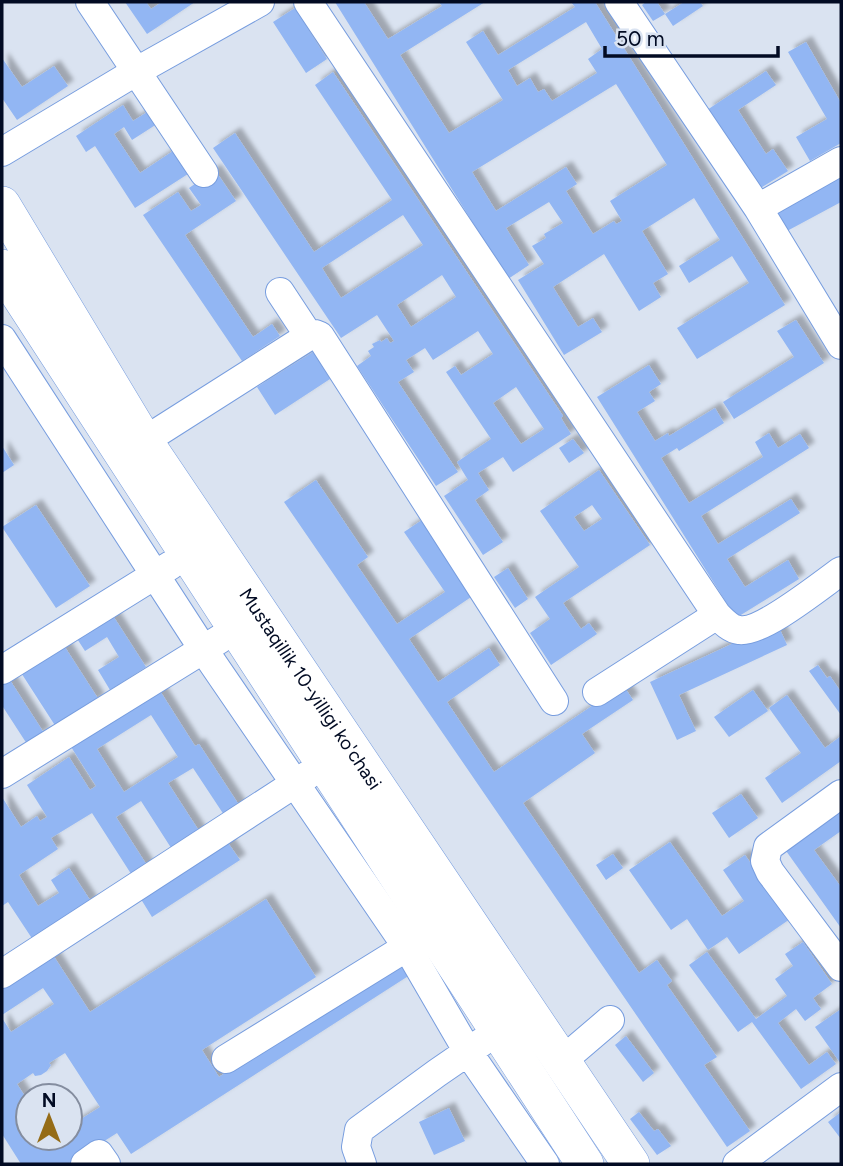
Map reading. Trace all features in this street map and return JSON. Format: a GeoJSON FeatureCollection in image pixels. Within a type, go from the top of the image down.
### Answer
{"type":"FeatureCollection","features":[{"type":"Feature","properties":{"kind":"main road","name":"Mustaqillik 10-yilligi ko'chasi"},"geometry":{"type":"LineString","coordinates":[[2,205],[144,441],[631,1164]]}},
{"type":"Feature","properties":{"kind":"main road","name":"Mustaqillik 10-yilligi ko'chasi"},"geometry":{"type":"LineString","coordinates":[[6,282],[189,555],[585,1164]]}},
{"type":"Feature","properties":{"kind":"street"},"geometry":{"type":"LineString","coordinates":[[90,2],[204,173]]}},
{"type":"Feature","properties":{"kind":"street"},"geometry":{"type":"LineString","coordinates":[[2,152],[136,71],[260,2]]}},
{"type":"Feature","properties":{"kind":"street"},"geometry":{"type":"LineString","coordinates":[[308,2],[717,615],[727,625],[740,631],[758,627],[776,618],[841,571]]}},
{"type":"Feature","properties":{"kind":"street"},"geometry":{"type":"LineString","coordinates":[[619,2],[758,208],[841,345]]}},
{"type":"Feature","properties":{"kind":"street"},"geometry":{"type":"LineString","coordinates":[[758,208],[841,161]]}},
{"type":"Feature","properties":{"kind":"street"},"geometry":{"type":"LineString","coordinates":[[280,292],[309,336]]}},
{"type":"Feature","properties":{"kind":"street"},"geometry":{"type":"LineString","coordinates":[[144,441],[316,334],[324,342],[554,701]]}},
{"type":"Feature","properties":{"kind":"street"},"geometry":{"type":"LineString","coordinates":[[2,340],[203,649],[407,947],[468,1052],[545,1164]]}},
{"type":"Feature","properties":{"kind":"street"},"geometry":{"type":"LineString","coordinates":[[2,670],[155,573],[189,555]]}},
{"type":"Feature","properties":{"kind":"street"},"geometry":{"type":"LineString","coordinates":[[597,691],[717,615]]}},
{"type":"Feature","properties":{"kind":"street"},"geometry":{"type":"LineString","coordinates":[[2,774],[237,629]]}},
{"type":"Feature","properties":{"kind":"street"},"geometry":{"type":"LineString","coordinates":[[2,974],[325,764]]}},
{"type":"Feature","properties":{"kind":"street"},"geometry":{"type":"LineString","coordinates":[[841,794],[768,847],[765,861],[770,872],[841,967]]}},
{"type":"Feature","properties":{"kind":"street"},"geometry":{"type":"LineString","coordinates":[[226,1059],[407,947]]}},
{"type":"Feature","properties":{"kind":"street"},"geometry":{"type":"LineString","coordinates":[[562,1061],[610,1020]]}},
{"type":"Feature","properties":{"kind":"street"},"geometry":{"type":"LineString","coordinates":[[362,1164],[356,1147],[359,1130],[499,1031]]}},
{"type":"Feature","properties":{"kind":"street"},"geometry":{"type":"LineString","coordinates":[[739,1164],[841,1087]]}},
{"type":"Feature","properties":{"kind":"building"},"geometry":{"type":"Polygon","coordinates":[[[125,2],[146,2],[151,9],[162,2],[195,2],[147,34],[125,2]]]}},
{"type":"Feature","properties":{"kind":"building"},"geometry":{"type":"Polygon","coordinates":[[[335,2],[364,2],[388,39],[442,6],[439,2],[485,2],[400,55],[449,133],[503,100],[466,42],[483,31],[498,55],[575,7],[571,2],[595,2],[785,305],[697,359],[677,328],[749,283],[732,256],[689,283],[679,266],[720,240],[694,198],[642,231],[668,274],[653,283],[661,297],[639,311],[604,254],[553,287],[578,327],[593,318],[602,332],[564,355],[518,280],[544,264],[532,246],[546,238],[544,234],[563,223],[549,202],[506,228],[529,265],[508,279],[335,2]],[[586,22],[508,70],[517,86],[530,78],[538,92],[544,89],[552,101],[597,73],[588,59],[602,49],[586,22]],[[616,84],[472,172],[496,211],[566,167],[577,184],[566,191],[593,234],[614,221],[616,224],[622,221],[610,201],[667,165],[616,84]]]}},
{"type":"Feature","properties":{"kind":"building"},"geometry":{"type":"Polygon","coordinates":[[[646,2],[657,2],[665,14],[653,21],[642,5],[646,2]]]}},
{"type":"Feature","properties":{"kind":"building"},"geometry":{"type":"Polygon","coordinates":[[[684,2],[700,2],[703,6],[673,26],[665,14],[684,2]]]}},
{"type":"Feature","properties":{"kind":"building"},"geometry":{"type":"Polygon","coordinates":[[[295,8],[327,59],[306,73],[273,22],[295,8]]]}},
{"type":"Feature","properties":{"kind":"building"},"geometry":{"type":"Polygon","coordinates":[[[806,42],[841,103],[841,143],[810,161],[796,137],[827,119],[788,52],[806,42]]]}},
{"type":"Feature","properties":{"kind":"building"},"geometry":{"type":"Polygon","coordinates":[[[2,58],[22,87],[54,66],[68,86],[17,120],[2,98],[2,58]]]}},
{"type":"Feature","properties":{"kind":"building"},"geometry":{"type":"Polygon","coordinates":[[[766,71],[776,85],[738,110],[766,154],[773,149],[788,171],[759,189],[707,110],[766,71]]]}},
{"type":"Feature","properties":{"kind":"building"},"geometry":{"type":"Polygon","coordinates":[[[333,72],[563,416],[561,418],[571,434],[513,472],[503,457],[478,473],[489,490],[475,500],[503,542],[483,555],[444,496],[468,480],[457,462],[491,439],[446,372],[455,366],[461,375],[493,354],[478,331],[433,360],[425,348],[406,360],[414,372],[398,382],[458,472],[436,486],[357,366],[371,356],[368,351],[374,347],[372,344],[387,338],[390,343],[394,341],[377,315],[341,338],[213,148],[235,133],[314,252],[392,200],[315,85],[333,72]],[[403,215],[322,268],[341,298],[423,245],[403,215]],[[442,275],[397,305],[411,327],[456,297],[442,275]],[[516,387],[493,403],[521,444],[544,429],[516,387]]]}},
{"type":"Feature","properties":{"kind":"building"},"geometry":{"type":"Polygon","coordinates":[[[123,105],[133,121],[152,109],[160,122],[132,140],[124,127],[114,134],[140,173],[176,149],[191,172],[135,208],[95,146],[86,152],[76,136],[123,105]]]}},
{"type":"Feature","properties":{"kind":"building"},"geometry":{"type":"Polygon","coordinates":[[[215,170],[236,201],[185,235],[253,337],[272,324],[280,336],[242,361],[143,215],[178,192],[191,211],[201,205],[189,188],[215,170]]]}},
{"type":"Feature","properties":{"kind":"building"},"geometry":{"type":"Polygon","coordinates":[[[841,174],[841,202],[787,231],[775,210],[841,174]]]}},
{"type":"Feature","properties":{"kind":"building"},"geometry":{"type":"Polygon","coordinates":[[[796,320],[824,363],[734,419],[723,402],[794,357],[777,331],[796,320]]]}},
{"type":"Feature","properties":{"kind":"building"},"geometry":{"type":"Polygon","coordinates":[[[313,352],[330,379],[275,415],[257,387],[313,352]]]}},
{"type":"Feature","properties":{"kind":"building"},"geometry":{"type":"Polygon","coordinates":[[[649,365],[661,384],[649,392],[655,401],[637,412],[655,441],[668,433],[669,436],[715,408],[724,423],[679,451],[677,448],[661,458],[689,503],[763,457],[755,442],[769,433],[778,448],[800,434],[809,448],[701,516],[718,544],[791,499],[800,513],[727,559],[745,587],[788,560],[799,579],[736,618],[597,397],[649,365]]]}},
{"type":"Feature","properties":{"kind":"building"},"geometry":{"type":"Polygon","coordinates":[[[573,439],[584,453],[569,463],[559,448],[573,439]]]}},
{"type":"Feature","properties":{"kind":"building"},"geometry":{"type":"Polygon","coordinates":[[[2,446],[14,465],[2,473],[2,446]]]}},
{"type":"Feature","properties":{"kind":"building"},"geometry":{"type":"Polygon","coordinates":[[[599,470],[650,545],[563,603],[581,629],[589,623],[597,634],[551,665],[530,633],[550,619],[535,597],[579,567],[540,511],[599,470]],[[592,505],[574,517],[584,531],[602,519],[592,505]]]}},
{"type":"Feature","properties":{"kind":"building"},"geometry":{"type":"Polygon","coordinates":[[[316,480],[368,557],[357,565],[397,624],[445,592],[404,532],[425,518],[477,593],[409,639],[438,682],[489,648],[500,665],[447,702],[494,772],[623,685],[633,700],[582,734],[595,753],[523,803],[639,973],[657,960],[672,981],[667,985],[717,1057],[704,1065],[750,1131],[727,1147],[284,502],[316,480]]]}},
{"type":"Feature","properties":{"kind":"building"},"geometry":{"type":"Polygon","coordinates":[[[36,505],[90,586],[56,608],[2,527],[36,505]]]}},
{"type":"Feature","properties":{"kind":"building"},"geometry":{"type":"Polygon","coordinates":[[[508,568],[528,599],[515,608],[494,577],[508,568]]]}},
{"type":"Feature","properties":{"kind":"building"},"geometry":{"type":"Polygon","coordinates":[[[108,608],[146,667],[110,690],[98,670],[119,657],[107,637],[85,651],[72,631],[108,608]]]}},
{"type":"Feature","properties":{"kind":"building"},"geometry":{"type":"Polygon","coordinates":[[[777,623],[787,645],[679,695],[696,731],[677,740],[650,682],[777,623]]]}},
{"type":"Feature","properties":{"kind":"building"},"geometry":{"type":"Polygon","coordinates":[[[61,641],[99,700],[56,727],[18,668],[61,641]]]}},
{"type":"Feature","properties":{"kind":"building"},"geometry":{"type":"Polygon","coordinates":[[[818,665],[841,692],[841,715],[809,671],[818,665]]]}},
{"type":"Feature","properties":{"kind":"building"},"geometry":{"type":"Polygon","coordinates":[[[6,674],[44,733],[27,744],[2,708],[2,676],[6,674]]]}},
{"type":"Feature","properties":{"kind":"building"},"geometry":{"type":"Polygon","coordinates":[[[155,683],[195,746],[199,744],[243,811],[228,821],[193,768],[168,783],[203,837],[175,854],[141,801],[116,817],[150,870],[135,880],[92,813],[51,838],[58,849],[19,875],[38,906],[59,893],[51,880],[69,868],[92,903],[35,943],[8,902],[2,906],[2,797],[21,827],[37,816],[40,821],[47,817],[27,785],[69,757],[90,790],[96,786],[66,739],[155,683]],[[151,715],[97,749],[124,792],[178,757],[151,715]]]}},
{"type":"Feature","properties":{"kind":"building"},"geometry":{"type":"Polygon","coordinates":[[[753,690],[768,711],[729,737],[714,717],[753,690]]]}},
{"type":"Feature","properties":{"kind":"building"},"geometry":{"type":"Polygon","coordinates":[[[787,695],[825,748],[841,736],[841,761],[782,803],[765,778],[801,753],[769,708],[787,695]]]}},
{"type":"Feature","properties":{"kind":"building"},"geometry":{"type":"Polygon","coordinates":[[[741,794],[758,818],[729,838],[712,813],[741,794]]]}},
{"type":"Feature","properties":{"kind":"building"},"geometry":{"type":"Polygon","coordinates":[[[841,808],[841,831],[814,850],[841,887],[841,928],[784,848],[841,808]]]}},
{"type":"Feature","properties":{"kind":"building"},"geometry":{"type":"Polygon","coordinates":[[[226,840],[240,860],[152,917],[139,896],[226,840]]]}},
{"type":"Feature","properties":{"kind":"building"},"geometry":{"type":"Polygon","coordinates":[[[670,842],[722,916],[744,901],[723,870],[745,855],[790,919],[739,954],[727,937],[708,950],[687,919],[671,930],[629,870],[670,842]]]}},
{"type":"Feature","properties":{"kind":"building"},"geometry":{"type":"Polygon","coordinates":[[[613,854],[623,868],[606,880],[596,865],[613,854]]]}},
{"type":"Feature","properties":{"kind":"building"},"geometry":{"type":"Polygon","coordinates":[[[266,899],[316,977],[202,1050],[219,1077],[402,957],[413,973],[131,1154],[117,1133],[68,1164],[21,1164],[2,1134],[2,1018],[11,1032],[54,1004],[43,988],[2,1015],[2,984],[51,952],[90,1012],[266,899]]]}},
{"type":"Feature","properties":{"kind":"building"},"geometry":{"type":"Polygon","coordinates":[[[803,942],[832,984],[813,998],[821,1009],[805,1021],[796,1009],[778,1023],[809,1065],[827,1052],[836,1064],[801,1089],[752,1022],[738,1032],[689,965],[707,952],[756,1019],[787,996],[775,979],[793,966],[785,954],[803,942]]]}},
{"type":"Feature","properties":{"kind":"building"},"geometry":{"type":"Polygon","coordinates":[[[841,1009],[841,1064],[815,1027],[841,1009]]]}},
{"type":"Feature","properties":{"kind":"building"},"geometry":{"type":"Polygon","coordinates":[[[626,1036],[654,1073],[643,1082],[615,1045],[626,1036]]]}},
{"type":"Feature","properties":{"kind":"building"},"geometry":{"type":"Polygon","coordinates":[[[449,1108],[465,1141],[434,1155],[419,1122],[449,1108]]]}},
{"type":"Feature","properties":{"kind":"building"},"geometry":{"type":"Polygon","coordinates":[[[639,1112],[654,1131],[658,1129],[671,1146],[657,1155],[630,1119],[639,1112]]]}},
{"type":"Feature","properties":{"kind":"building"},"geometry":{"type":"Polygon","coordinates":[[[841,1112],[841,1139],[828,1122],[841,1112]]]}}]}
